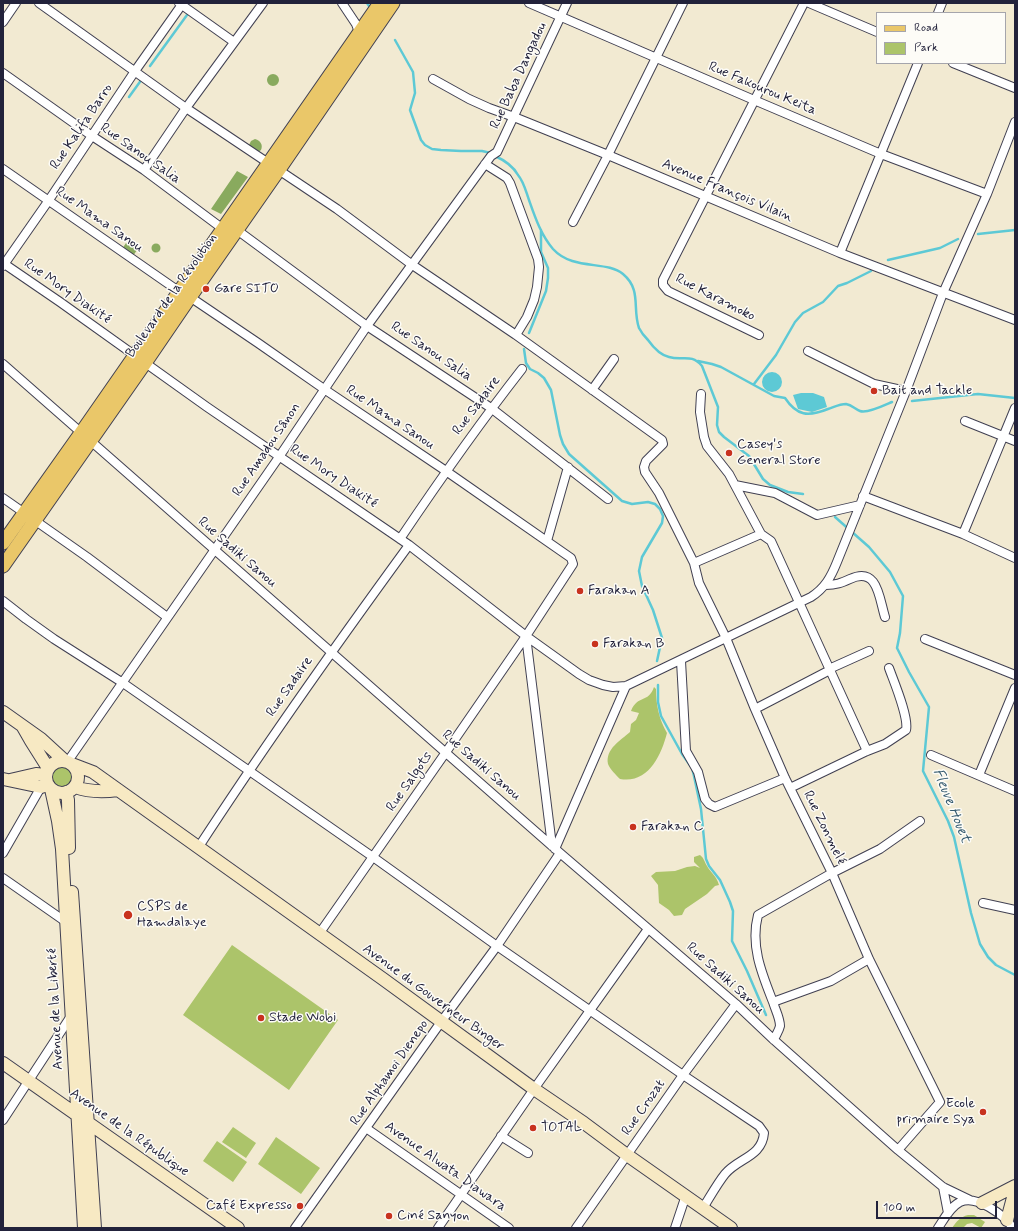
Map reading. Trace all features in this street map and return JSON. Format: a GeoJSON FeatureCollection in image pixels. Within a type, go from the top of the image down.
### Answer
{"type":"FeatureCollection","features":[{"type":"Feature","properties":{"kind":"main road"},"geometry":{"type":"LineString","coordinates":[[362,38],[380,3]]}},
{"type":"Feature","properties":{"kind":"main road"},"geometry":{"type":"LineString","coordinates":[[362,38],[393,3]]}},
{"type":"Feature","properties":{"kind":"main road","name":"Boulevard de la Révolution"},"geometry":{"type":"LineString","coordinates":[[185,294],[237,230],[274,168],[362,38]]}},
{"type":"Feature","properties":{"kind":"main road","name":"Boulevard de la Révolution"},"geometry":{"type":"LineString","coordinates":[[3,566],[86,437],[185,294],[223,229],[274,168]]}},
{"type":"Feature","properties":{"kind":"main road","name":"Boulevard de la Révolution"},"geometry":{"type":"LineString","coordinates":[[3,543],[24,513],[86,437]]}},
{"type":"Feature","properties":{"kind":"street"},"geometry":{"type":"LineString","coordinates":[[3,22],[16,3]]}},
{"type":"Feature","properties":{"kind":"street"},"geometry":{"type":"LineString","coordinates":[[40,3],[186,108],[336,209],[411,264],[592,390],[614,359]]}},
{"type":"Feature","properties":{"kind":"street"},"geometry":{"type":"LineString","coordinates":[[144,170],[186,108],[263,3]]}},
{"type":"Feature","properties":{"kind":"street"},"geometry":{"type":"LineString","coordinates":[[342,3],[356,24],[362,38]]}},
{"type":"Feature","properties":{"kind":"street","name":"Rue Fakourou Keita"},"geometry":{"type":"LineString","coordinates":[[529,3],[881,154],[987,194]]}},
{"type":"Feature","properties":{"kind":"street","name":"Rue Baba Dangadou"},"geometry":{"type":"LineString","coordinates":[[494,154],[514,117],[567,3]]}},
{"type":"Feature","properties":{"kind":"street"},"geometry":{"type":"LineString","coordinates":[[573,222],[608,155],[683,3]]}},
{"type":"Feature","properties":{"kind":"street"},"geometry":{"type":"LineString","coordinates":[[706,196],[804,3]]}},
{"type":"Feature","properties":{"kind":"street"},"geometry":{"type":"LineString","coordinates":[[809,3],[876,32]]}},
{"type":"Feature","properties":{"kind":"street"},"geometry":{"type":"LineString","coordinates":[[181,4],[234,42]]}},
{"type":"Feature","properties":{"kind":"street","name":"Rue Kalifa Barro"},"geometry":{"type":"LineString","coordinates":[[3,264],[49,200],[181,4]]}},
{"type":"Feature","properties":{"kind":"street"},"geometry":{"type":"LineString","coordinates":[[840,253],[918,64]]}},
{"type":"Feature","properties":{"kind":"street"},"geometry":{"type":"LineString","coordinates":[[955,64],[1015,88]]}},
{"type":"Feature","properties":{"kind":"street","name":"Rue Sanou Salia"},"geometry":{"type":"LineString","coordinates":[[3,73],[92,136],[144,170],[223,229]]}},
{"type":"Feature","properties":{"kind":"street","name":"Avenue François Vilain"},"geometry":{"type":"LineString","coordinates":[[433,79],[468,99],[608,155],[840,253],[1015,320]]}},
{"type":"Feature","properties":{"kind":"street"},"geometry":{"type":"LineString","coordinates":[[626,686],[799,603],[819,592],[826,584],[837,562],[906,391],[943,293],[987,194],[1015,122]]}},
{"type":"Feature","properties":{"kind":"street","name":"Rue Amadou Sânon"},"geometry":{"type":"LineString","coordinates":[[68,762],[279,457],[367,326],[411,264],[494,154]]}},
{"type":"Feature","properties":{"kind":"street"},"geometry":{"type":"LineString","coordinates":[[485,164],[507,178],[510,183],[538,259],[539,276],[534,300],[516,336]]}},
{"type":"Feature","properties":{"kind":"street","name":"Rue Mama Sanou"},"geometry":{"type":"LineString","coordinates":[[3,169],[258,343],[324,390],[446,471],[571,558],[573,564]]}},
{"type":"Feature","properties":{"kind":"street","name":"Rue Karamoko"},"geometry":{"type":"LineString","coordinates":[[706,196],[663,280],[663,285],[668,291],[760,335]]}},
{"type":"Feature","properties":{"kind":"street","name":"Rue Sanou Salia"},"geometry":{"type":"LineString","coordinates":[[237,230],[367,326],[491,408],[608,499]]}},
{"type":"Feature","properties":{"kind":"street","name":"Rue Mory Diakité"},"geometry":{"type":"LineString","coordinates":[[3,264],[141,359],[279,457],[409,545],[526,636],[589,680],[613,687],[626,686]]}},
{"type":"Feature","properties":{"kind":"street"},"geometry":{"type":"LineString","coordinates":[[808,351],[874,384],[906,391]]}},
{"type":"Feature","properties":{"kind":"street","name":"Rue Sadiki Sanou"},"geometry":{"type":"LineString","coordinates":[[3,364],[446,753],[736,1004],[774,1040],[898,1150],[943,1187],[976,1201],[1010,1224]]}},
{"type":"Feature","properties":{"kind":"street","name":"Rue Sadaire"},"geometry":{"type":"LineString","coordinates":[[400,539],[491,408],[522,369]]}},
{"type":"Feature","properties":{"kind":"street","name":"Rue Zonmelé"},"geometry":{"type":"LineString","coordinates":[[592,390],[662,440],[661,446],[646,461],[644,467],[645,472],[659,493],[694,563],[699,584],[726,638],[785,778],[832,873],[869,959],[940,1102],[898,1150]]}},
{"type":"Feature","properties":{"kind":"street"},"geometry":{"type":"LineString","coordinates":[[701,394],[700,412],[707,446],[729,474],[761,534],[771,541],[867,751]]}},
{"type":"Feature","properties":{"kind":"street"},"geometry":{"type":"LineString","coordinates":[[963,534],[1015,408]]}},
{"type":"Feature","properties":{"kind":"street"},"geometry":{"type":"LineString","coordinates":[[965,420],[1015,441]]}},
{"type":"Feature","properties":{"kind":"street"},"geometry":{"type":"LineString","coordinates":[[547,541],[568,467]]}},
{"type":"Feature","properties":{"kind":"street"},"geometry":{"type":"LineString","coordinates":[[735,485],[775,492],[817,515],[860,505]]}},
{"type":"Feature","properties":{"kind":"street"},"geometry":{"type":"LineString","coordinates":[[863,496],[963,534],[1015,558]]}},
{"type":"Feature","properties":{"kind":"street"},"geometry":{"type":"LineString","coordinates":[[3,498],[167,617]]}},
{"type":"Feature","properties":{"kind":"street"},"geometry":{"type":"LineString","coordinates":[[694,563],[761,534]]}},
{"type":"Feature","properties":{"kind":"street","name":"Rue Sadaire"},"geometry":{"type":"LineString","coordinates":[[198,848],[248,771],[331,652],[409,545]]}},
{"type":"Feature","properties":{"kind":"street","name":"Rue Salgots"},"geometry":{"type":"LineString","coordinates":[[319,934],[446,753],[573,564]]}},
{"type":"Feature","properties":{"kind":"street"},"geometry":{"type":"LineString","coordinates":[[826,584],[840,584],[851,578],[863,576],[870,577],[875,584],[885,617]]}},
{"type":"Feature","properties":{"kind":"street"},"geometry":{"type":"LineString","coordinates":[[3,601],[54,639],[123,683],[373,857],[497,946],[759,1126],[764,1134],[764,1142],[760,1148],[730,1168],[724,1174],[703,1208]]}},
{"type":"Feature","properties":{"kind":"street"},"geometry":{"type":"LineString","coordinates":[[526,636],[556,849]]}},
{"type":"Feature","properties":{"kind":"street"},"geometry":{"type":"LineString","coordinates":[[925,640],[1015,675]]}},
{"type":"Feature","properties":{"kind":"street"},"geometry":{"type":"LineString","coordinates":[[755,709],[869,651]]}},
{"type":"Feature","properties":{"kind":"street"},"geometry":{"type":"LineString","coordinates":[[681,660],[686,751],[698,772],[704,796],[709,804],[715,807],[785,778]]}},
{"type":"Feature","properties":{"kind":"street"},"geometry":{"type":"LineString","coordinates":[[790,788],[867,751],[885,744],[906,730],[907,726],[902,706],[889,668]]}},
{"type":"Feature","properties":{"kind":"street","name":"Rue Alphamoi Dienepo"},"geometry":{"type":"LineString","coordinates":[[295,1228],[441,1022],[497,946],[556,849],[626,686]]}},
{"type":"Feature","properties":{"kind":"street"},"geometry":{"type":"LineString","coordinates":[[980,775],[1015,688]]}},
{"type":"Feature","properties":{"kind":"street","name":"Avenue du Gouverneur Binger"},"geometry":{"type":"LineString","coordinates":[[3,712],[41,738],[68,762],[93,772],[534,1089],[731,1228]]}},
{"type":"Feature","properties":{"kind":"street","name":"Avenue du Gouverneur Binger"},"geometry":{"type":"LineString","coordinates":[[23,726],[47,781]]}},
{"type":"Feature","properties":{"kind":"street"},"geometry":{"type":"LineString","coordinates":[[931,755],[1015,790]]}},
{"type":"Feature","properties":{"kind":"street"},"geometry":{"type":"LineString","coordinates":[[3,853],[47,781],[54,762],[68,762],[75,766],[78,773],[78,780],[71,789]]}},
{"type":"Feature","properties":{"kind":"street"},"geometry":{"type":"LineString","coordinates":[[7,780],[36,774],[47,781],[59,792],[71,789],[104,792],[118,790]]}},
{"type":"Feature","properties":{"kind":"street","name":"Avenue de la Liberté"},"geometry":{"type":"LineString","coordinates":[[47,781],[58,821],[62,849],[84,1228]]}},
{"type":"Feature","properties":{"kind":"street","name":"Avenue de la Liberté"},"geometry":{"type":"LineString","coordinates":[[71,789],[68,800],[69,850],[95,1228]]}},
{"type":"Feature","properties":{"kind":"street"},"geometry":{"type":"LineString","coordinates":[[774,1040],[780,1026],[756,953],[755,931],[758,915],[832,873],[880,849],[920,821]]}},
{"type":"Feature","properties":{"kind":"street"},"geometry":{"type":"LineString","coordinates":[[3,878],[66,922]]}},
{"type":"Feature","properties":{"kind":"street"},"geometry":{"type":"LineString","coordinates":[[983,903],[1015,910]]}},
{"type":"Feature","properties":{"kind":"street"},"geometry":{"type":"LineString","coordinates":[[438,1228],[534,1089],[648,929]]}},
{"type":"Feature","properties":{"kind":"street"},"geometry":{"type":"LineString","coordinates":[[773,1002],[831,981],[869,959]]}},
{"type":"Feature","properties":{"kind":"street","name":"Rue Crozat"},"geometry":{"type":"LineString","coordinates":[[576,1228],[683,1075],[736,1004]]}},
{"type":"Feature","properties":{"kind":"street"},"geometry":{"type":"LineString","coordinates":[[3,1120],[71,1016]]}},
{"type":"Feature","properties":{"kind":"street","name":"Avenue de la République"},"geometry":{"type":"LineString","coordinates":[[3,1063],[238,1228]]}},
{"type":"Feature","properties":{"kind":"street","name":"Avenue Alwata Diawara"},"geometry":{"type":"LineString","coordinates":[[366,1128],[509,1228]]}},
{"type":"Feature","properties":{"kind":"street"},"geometry":{"type":"LineString","coordinates":[[501,1136],[528,1153]]}},
{"type":"Feature","properties":{"kind":"street"},"geometry":{"type":"LineString","coordinates":[[938,1228],[948,1213],[960,1201],[976,1201],[1015,1186]]}},
{"type":"Feature","properties":{"kind":"street"},"geometry":{"type":"LineString","coordinates":[[943,1187],[948,1213]]}},
{"type":"Feature","properties":{"kind":"street"},"geometry":{"type":"LineString","coordinates":[[1010,1224],[1015,1190]]}},
{"type":"Feature","properties":{"kind":"street"},"geometry":{"type":"LineString","coordinates":[[675,1228],[686,1195]]}},
{"type":"Feature","properties":{"kind":"green space"},"geometry":{"type":"Polygon","coordinates":[[[271,74],[275,74],[279,80],[275,86],[271,86],[267,82],[267,78],[271,74]]]}},
{"type":"Feature","properties":{"kind":"green space"},"geometry":{"type":"Polygon","coordinates":[[[255,139],[262,145],[261,150],[257,153],[248,147],[251,141],[255,139]]]}},
{"type":"Feature","properties":{"kind":"green space"},"geometry":{"type":"Polygon","coordinates":[[[237,171],[248,177],[221,214],[211,209],[237,171]]]}},
{"type":"Feature","properties":{"kind":"green space"},"geometry":{"type":"Polygon","coordinates":[[[126,243],[131,243],[135,246],[137,250],[133,256],[122,249],[126,243]]]}},
{"type":"Feature","properties":{"kind":"green space"},"geometry":{"type":"Polygon","coordinates":[[[156,243],[161,248],[156,253],[151,248],[156,243]]]}},
{"type":"Feature","properties":{"kind":"green space"},"geometry":{"type":"Polygon","coordinates":[[[654,687],[656,689],[657,706],[660,717],[667,733],[661,751],[657,759],[646,773],[630,779],[620,779],[608,764],[609,754],[614,745],[630,732],[631,724],[636,720],[639,713],[631,711],[634,706],[640,700],[649,696],[654,687]]]}},
{"type":"Feature","properties":{"kind":"green space"},"geometry":{"type":"Polygon","coordinates":[[[61,765],[70,768],[73,777],[70,786],[61,789],[52,786],[49,777],[52,768],[61,765]]]}},
{"type":"Feature","properties":{"kind":"green space"},"geometry":{"type":"Polygon","coordinates":[[[700,855],[715,876],[719,885],[715,886],[707,894],[685,909],[682,915],[674,916],[669,910],[659,903],[658,885],[651,876],[656,872],[675,871],[695,866],[700,868],[694,862],[694,857],[700,855]]]}},
{"type":"Feature","properties":{"kind":"green space","name":"Stade Wobi"},"geometry":{"type":"Polygon","coordinates":[[[232,945],[338,1020],[289,1090],[183,1015],[232,945]]]}},
{"type":"Feature","properties":{"kind":"green space"},"geometry":{"type":"Polygon","coordinates":[[[233,1127],[256,1143],[246,1158],[222,1142],[233,1127]]]}},
{"type":"Feature","properties":{"kind":"green space"},"geometry":{"type":"Polygon","coordinates":[[[276,1137],[320,1168],[301,1194],[258,1164],[276,1137]]]}},
{"type":"Feature","properties":{"kind":"green space"},"geometry":{"type":"Polygon","coordinates":[[[217,1141],[247,1162],[233,1182],[203,1161],[217,1141]]]}},
{"type":"Feature","properties":{"kind":"green space"},"geometry":{"type":"Polygon","coordinates":[[[968,1215],[974,1215],[985,1222],[981,1228],[972,1223],[967,1224],[963,1228],[952,1228],[959,1220],[968,1215]]]}},
{"type":"Feature","properties":{"kind":"water"},"geometry":{"type":"Polygon","coordinates":[[[768,372],[776,372],[782,378],[782,386],[776,392],[768,392],[762,386],[762,378],[768,372]]]}},
{"type":"Feature","properties":{"kind":"water"},"geometry":{"type":"Polygon","coordinates":[[[813,393],[824,397],[827,407],[812,412],[798,409],[793,395],[813,393]]]}},
{"type":"Feature","properties":{"kind":"waterway"},"geometry":{"type":"LineString","coordinates":[[150,66],[187,15]]}},
{"type":"Feature","properties":{"kind":"waterway","name":"Fleuve Houet"},"geometry":{"type":"LineString","coordinates":[[395,40],[413,72],[415,93],[410,110],[421,140],[425,145],[432,149],[482,151],[491,153]]}},
{"type":"Feature","properties":{"kind":"waterway"},"geometry":{"type":"LineString","coordinates":[[129,97],[142,79]]}},
{"type":"Feature","properties":{"kind":"waterway","name":"Fleuve Houet"},"geometry":{"type":"LineString","coordinates":[[495,156],[511,166],[520,178],[525,187],[539,226],[553,249],[561,256],[570,260],[579,263],[608,267],[623,274],[633,286],[639,328],[652,345],[660,353],[666,356],[674,358],[690,358],[702,366],[718,407],[717,425],[719,432],[749,456],[763,479],[770,485],[788,492],[803,494]]}},
{"type":"Feature","properties":{"kind":"waterway"},"geometry":{"type":"LineString","coordinates":[[529,333],[546,291],[548,278],[548,268],[541,252],[541,230]]}},
{"type":"Feature","properties":{"kind":"waterway"},"geometry":{"type":"LineString","coordinates":[[978,234],[1015,230]]}},
{"type":"Feature","properties":{"kind":"waterway"},"geometry":{"type":"LineString","coordinates":[[888,260],[940,248],[958,239]]}},
{"type":"Feature","properties":{"kind":"waterway"},"geometry":{"type":"LineString","coordinates":[[754,384],[776,355],[795,322],[803,313],[823,302],[838,286],[871,271]]}},
{"type":"Feature","properties":{"kind":"waterway"},"geometry":{"type":"LineString","coordinates":[[524,349],[526,363],[530,369],[544,378],[551,390],[560,435],[569,454],[622,501],[632,504],[648,502],[655,504],[660,509],[663,516],[662,523],[642,557],[639,571],[642,586],[653,610],[662,638],[657,661]]}},
{"type":"Feature","properties":{"kind":"waterway"},"geometry":{"type":"LineString","coordinates":[[698,361],[721,367],[774,396],[785,398],[789,404],[799,412],[809,414],[821,412],[846,404],[863,412],[876,409],[892,402]]}},
{"type":"Feature","properties":{"kind":"waterway"},"geometry":{"type":"LineString","coordinates":[[912,401],[978,394],[1015,398]]}},
{"type":"Feature","properties":{"kind":"waterway","name":"Fleuve Houet"},"geometry":{"type":"LineString","coordinates":[[835,517],[869,547],[890,572],[903,596],[900,633],[897,648],[929,707],[923,771],[948,821],[954,837],[971,913],[980,944],[988,957],[996,965],[1015,975]]}},
{"type":"Feature","properties":{"kind":"waterway"},"geometry":{"type":"LineString","coordinates":[[658,685],[658,702],[661,716],[682,754],[692,768],[701,809],[706,859],[709,866],[720,880],[733,911],[732,941],[766,1015]]}},
{"type":"Feature","properties":{"kind":"place","name":"Gare SITO"},"geometry":{"type":"Point","coordinates":[206,289]}},
{"type":"Feature","properties":{"kind":"place","name":"Bait and Tackle"},"geometry":{"type":"Point","coordinates":[874,391]}},
{"type":"Feature","properties":{"kind":"place","name":"Casey's General Store"},"geometry":{"type":"Point","coordinates":[729,453]}},
{"type":"Feature","properties":{"kind":"place","name":"Farakan A"},"geometry":{"type":"Point","coordinates":[580,591]}},
{"type":"Feature","properties":{"kind":"place","name":"Farakan B"},"geometry":{"type":"Point","coordinates":[595,644]}},
{"type":"Feature","properties":{"kind":"place","name":"Farakan C"},"geometry":{"type":"Point","coordinates":[633,827]}},
{"type":"Feature","properties":{"kind":"place","name":"CSPS de Hamdalaye"},"geometry":{"type":"Point","coordinates":[128,915]}},
{"type":"Feature","properties":{"kind":"place","name":"Stade Wobi"},"geometry":{"type":"Point","coordinates":[261,1018]}},
{"type":"Feature","properties":{"kind":"place","name":"Ecole primaire Sya"},"geometry":{"type":"Point","coordinates":[983,1112]}},
{"type":"Feature","properties":{"kind":"place","name":"TOTAL"},"geometry":{"type":"Point","coordinates":[533,1128]}},
{"type":"Feature","properties":{"kind":"place","name":"Café Expresso"},"geometry":{"type":"Point","coordinates":[300,1206]}},
{"type":"Feature","properties":{"kind":"place","name":"Ciné Sanyon"},"geometry":{"type":"Point","coordinates":[389,1216]}}]}
